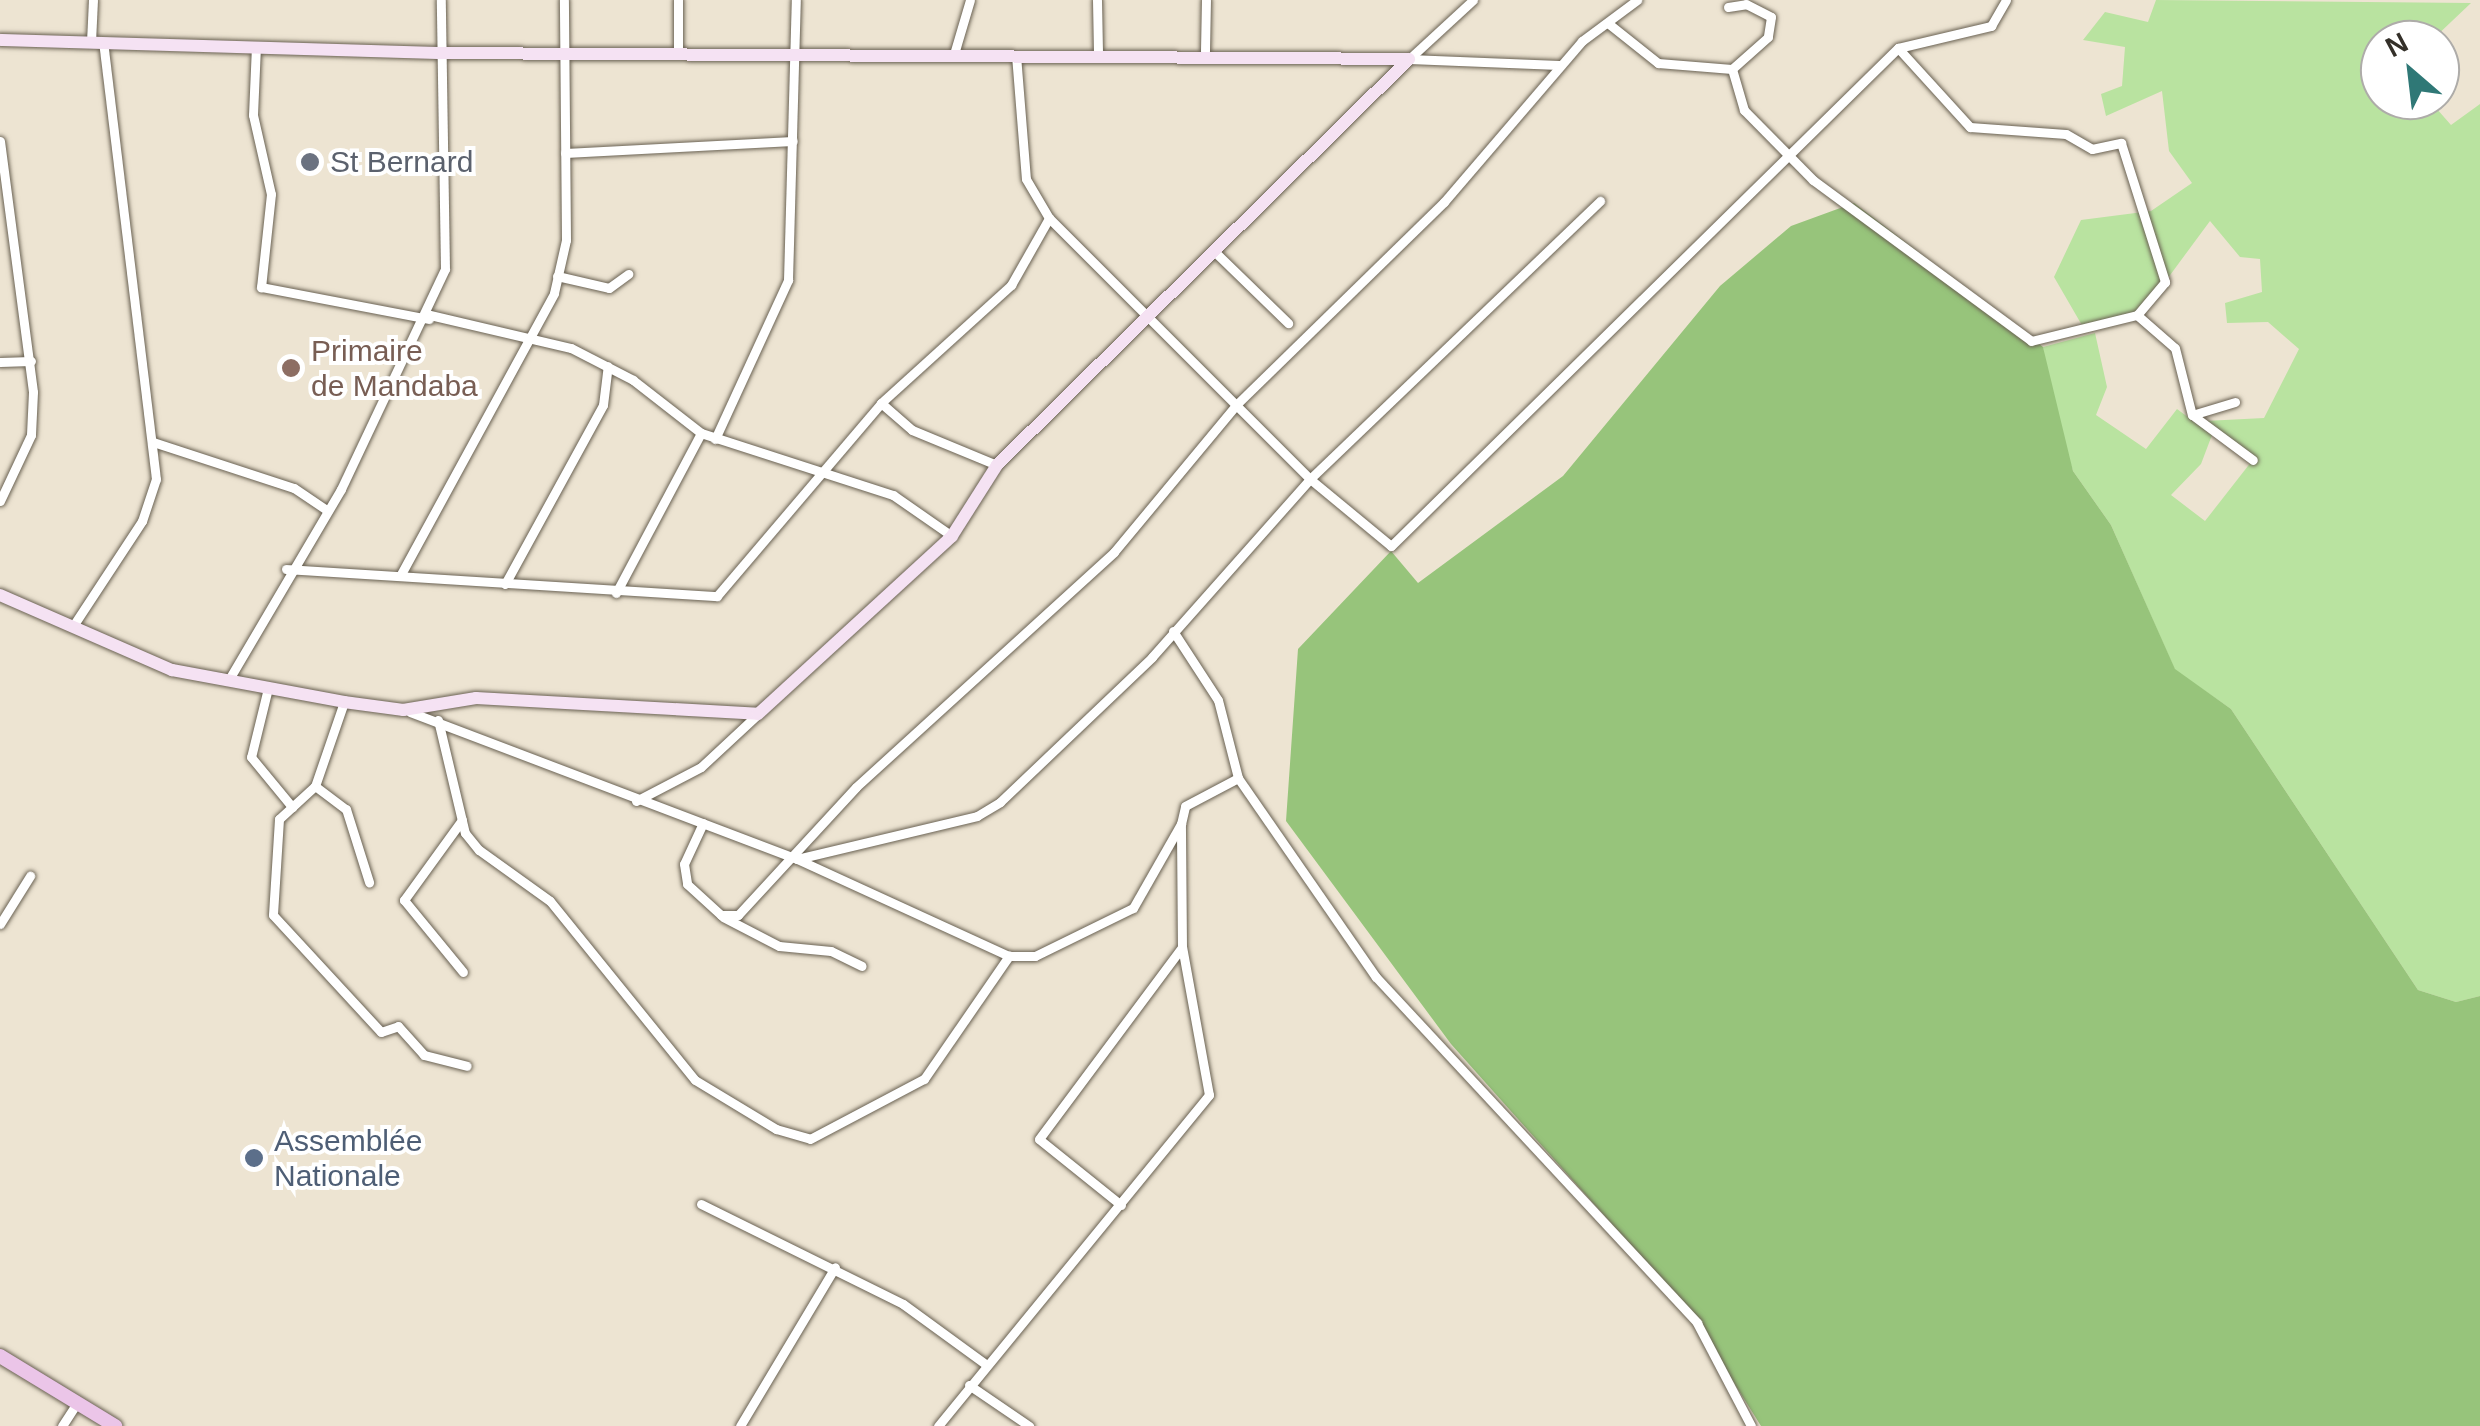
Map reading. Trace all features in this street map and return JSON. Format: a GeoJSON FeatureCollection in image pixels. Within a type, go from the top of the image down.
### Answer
{"type":"FeatureCollection","features":[{"type":"Feature","properties":{"kind":"main road"},"geometry":{"type":"LineString","coordinates":[[0,1356],[114,1426]]}},
{"type":"Feature","properties":{"kind":"street"},"geometry":{"type":"LineString","coordinates":[[73,626],[142,521],[156,479],[93,0]]}},
{"type":"Feature","properties":{"kind":"street"},"geometry":{"type":"LineString","coordinates":[[228,681],[286,569],[327,510],[430,317],[448,258],[441,0]]}},
{"type":"Feature","properties":{"kind":"street"},"geometry":{"type":"LineString","coordinates":[[400,576],[529,340],[558,276],[566,153],[564,0]]}},
{"type":"Feature","properties":{"kind":"street"},"geometry":{"type":"LineString","coordinates":[[678,0],[678,52]]}},
{"type":"Feature","properties":{"kind":"street"},"geometry":{"type":"LineString","coordinates":[[714,439],[788,280],[796,0]]}},
{"type":"Feature","properties":{"kind":"street"},"geometry":{"type":"LineString","coordinates":[[954,54],[970,0]]}},
{"type":"Feature","properties":{"kind":"street"},"geometry":{"type":"LineString","coordinates":[[1097,0],[1098,53]]}},
{"type":"Feature","properties":{"kind":"street"},"geometry":{"type":"LineString","coordinates":[[1204,51],[1206,0]]}},
{"type":"Feature","properties":{"kind":"street"},"geometry":{"type":"LineString","coordinates":[[636,801],[701,766],[952,536],[997,465],[1218,255],[1473,0]]}},
{"type":"Feature","properties":{"kind":"street"},"geometry":{"type":"LineString","coordinates":[[721,916],[754,906],[856,787],[1114,552],[1237,404],[1444,202],[1559,65],[1636,0]]}},
{"type":"Feature","properties":{"kind":"street"},"geometry":{"type":"LineString","coordinates":[[1016,53],[1026,179],[1049,218],[1310,480],[1382,545],[1402,540],[1726,212],[1794,159],[1898,48],[1991,26],[2006,0]]}},
{"type":"Feature","properties":{"kind":"street"},"geometry":{"type":"LineString","coordinates":[[1608,24],[1658,62],[1732,69],[1768,37],[1772,18],[1746,4],[1728,8]]}},
{"type":"Feature","properties":{"kind":"street"},"geometry":{"type":"LineString","coordinates":[[0,40],[440,53],[678,52],[796,56],[1204,51],[1559,65]]}},
{"type":"Feature","properties":{"kind":"street"},"geometry":{"type":"LineString","coordinates":[[256,46],[252,115],[271,194],[261,287],[430,317],[529,340],[608,366],[701,433],[825,479],[893,495],[952,536]]}},
{"type":"Feature","properties":{"kind":"street"},"geometry":{"type":"LineString","coordinates":[[1732,69],[1744,110],[1794,159],[2031,341],[2137,316],[2165,282],[2121,144],[2092,149],[2066,134],[1970,127],[1898,48]]}},
{"type":"Feature","properties":{"kind":"street"},"geometry":{"type":"LineString","coordinates":[[0,141],[30,361],[31,435],[0,502]]}},
{"type":"Feature","properties":{"kind":"street"},"geometry":{"type":"LineString","coordinates":[[566,153],[793,141]]}},
{"type":"Feature","properties":{"kind":"street"},"geometry":{"type":"LineString","coordinates":[[797,859],[989,811],[1174,630],[1310,480],[1600,201]]}},
{"type":"Feature","properties":{"kind":"street"},"geometry":{"type":"LineString","coordinates":[[286,569],[616,593],[717,596],[825,479],[881,402],[1011,285],[1049,218]]}},
{"type":"Feature","properties":{"kind":"street"},"geometry":{"type":"LineString","coordinates":[[1218,255],[1288,323]]}},
{"type":"Feature","properties":{"kind":"street"},"geometry":{"type":"LineString","coordinates":[[558,276],[609,288],[628,274]]}},
{"type":"Feature","properties":{"kind":"street"},"geometry":{"type":"LineString","coordinates":[[2137,316],[2174,348],[2192,415],[2253,460]]}},
{"type":"Feature","properties":{"kind":"street"},"geometry":{"type":"LineString","coordinates":[[0,362],[30,361]]}},
{"type":"Feature","properties":{"kind":"street"},"geometry":{"type":"LineString","coordinates":[[504,584],[603,405],[608,366]]}},
{"type":"Feature","properties":{"kind":"street"},"geometry":{"type":"LineString","coordinates":[[881,402],[912,430],[997,465]]}},
{"type":"Feature","properties":{"kind":"street"},"geometry":{"type":"LineString","coordinates":[[2192,415],[2235,402]]}},
{"type":"Feature","properties":{"kind":"street"},"geometry":{"type":"LineString","coordinates":[[616,593],[701,433]]}},
{"type":"Feature","properties":{"kind":"street"},"geometry":{"type":"LineString","coordinates":[[153,442],[294,488],[327,510]]}},
{"type":"Feature","properties":{"kind":"street"},"geometry":{"type":"LineString","coordinates":[[0,595],[172,670],[403,710],[438,720],[636,801],[797,859],[1009,956],[1035,956],[1133,908],[1182,824]]}},
{"type":"Feature","properties":{"kind":"street"},"geometry":{"type":"LineString","coordinates":[[1174,630],[1218,700],[1238,778],[1376,977],[1696,1324],[1751,1426]]}},
{"type":"Feature","properties":{"kind":"street"},"geometry":{"type":"LineString","coordinates":[[268,688],[251,757],[292,807]]}},
{"type":"Feature","properties":{"kind":"street"},"geometry":{"type":"LineString","coordinates":[[403,710],[476,698],[758,714]]}},
{"type":"Feature","properties":{"kind":"street"},"geometry":{"type":"LineString","coordinates":[[344,702],[315,786],[292,807],[276,830],[273,916],[381,1032],[398,1026],[424,1055],[468,1066]]}},
{"type":"Feature","properties":{"kind":"street"},"geometry":{"type":"LineString","coordinates":[[438,720],[462,820],[479,850],[550,901],[695,1080],[776,1130],[810,1139],[924,1080],[1009,956]]}},
{"type":"Feature","properties":{"kind":"street"},"geometry":{"type":"LineString","coordinates":[[938,1426],[984,1363],[1209,1096],[1182,947],[1182,824],[1185,806],[1238,778]]}},
{"type":"Feature","properties":{"kind":"street"},"geometry":{"type":"LineString","coordinates":[[315,786],[346,808],[369,882]]}},
{"type":"Feature","properties":{"kind":"street"},"geometry":{"type":"LineString","coordinates":[[462,820],[404,903],[464,972]]}},
{"type":"Feature","properties":{"kind":"street"},"geometry":{"type":"LineString","coordinates":[[703,823],[684,875],[721,916],[779,946],[831,951],[862,966]]}},
{"type":"Feature","properties":{"kind":"street"},"geometry":{"type":"LineString","coordinates":[[0,924],[30,876]]}},
{"type":"Feature","properties":{"kind":"street"},"geometry":{"type":"LineString","coordinates":[[1121,1205],[1038,1140],[1182,947]]}},
{"type":"Feature","properties":{"kind":"street"},"geometry":{"type":"LineString","coordinates":[[701,1204],[835,1267],[984,1363]]}},
{"type":"Feature","properties":{"kind":"street"},"geometry":{"type":"LineString","coordinates":[[740,1426],[835,1267]]}},
{"type":"Feature","properties":{"kind":"street"},"geometry":{"type":"LineString","coordinates":[[969,1384],[1028,1426]]}},
{"type":"Feature","properties":{"kind":"street"},"geometry":{"type":"LineString","coordinates":[[62,1426],[77,1403]]}},
{"type":"Feature","properties":{"kind":"green space"},"geometry":{"type":"Polygon","coordinates":[[[2156,0],[2471,3],[2453,20],[2360,20],[2360,120],[2447,120],[2451,125],[2480,104],[2480,996],[2456,1002],[2418,990],[2231,709],[2175,670],[2111,525],[2073,471],[2048,394],[2043,347],[2095,333],[2107,387],[2096,415],[2146,449],[2177,409],[2212,435],[2201,464],[2171,495],[2205,521],[2255,457],[2205,421],[2264,418],[2299,349],[2268,322],[2227,323],[2225,303],[2262,292],[2260,259],[2240,257],[2210,221],[2145,309],[2083,327],[2054,277],[2081,220],[2151,211],[2192,183],[2169,151],[2162,91],[2106,116],[2101,94],[2122,86],[2125,47],[2083,40],[2105,12],[2148,22],[2156,0]]]}},
{"type":"Feature","properties":{"kind":"green space"},"geometry":{"type":"Polygon","coordinates":[[[1854,203],[2043,347],[2073,471],[2111,525],[2175,669],[2231,709],[2418,990],[2456,1002],[2480,996],[2480,1426],[1761,1426],[1687,1308],[1451,1044],[1286,821],[1298,649],[1391,551],[1418,583],[1563,476],[1720,286],[1791,226],[1854,203]]]}},
{"type":"Feature","properties":{"kind":"place","name":"St Bernard"},"geometry":{"type":"Point","coordinates":[310,162]}},
{"type":"Feature","properties":{"kind":"place","name":"Primaire de Mandaba"},"geometry":{"type":"Point","coordinates":[291,368]}},
{"type":"Feature","properties":{"kind":"place","name":"Assemblée Nationale"},"geometry":{"type":"Point","coordinates":[254,1158]}}]}
